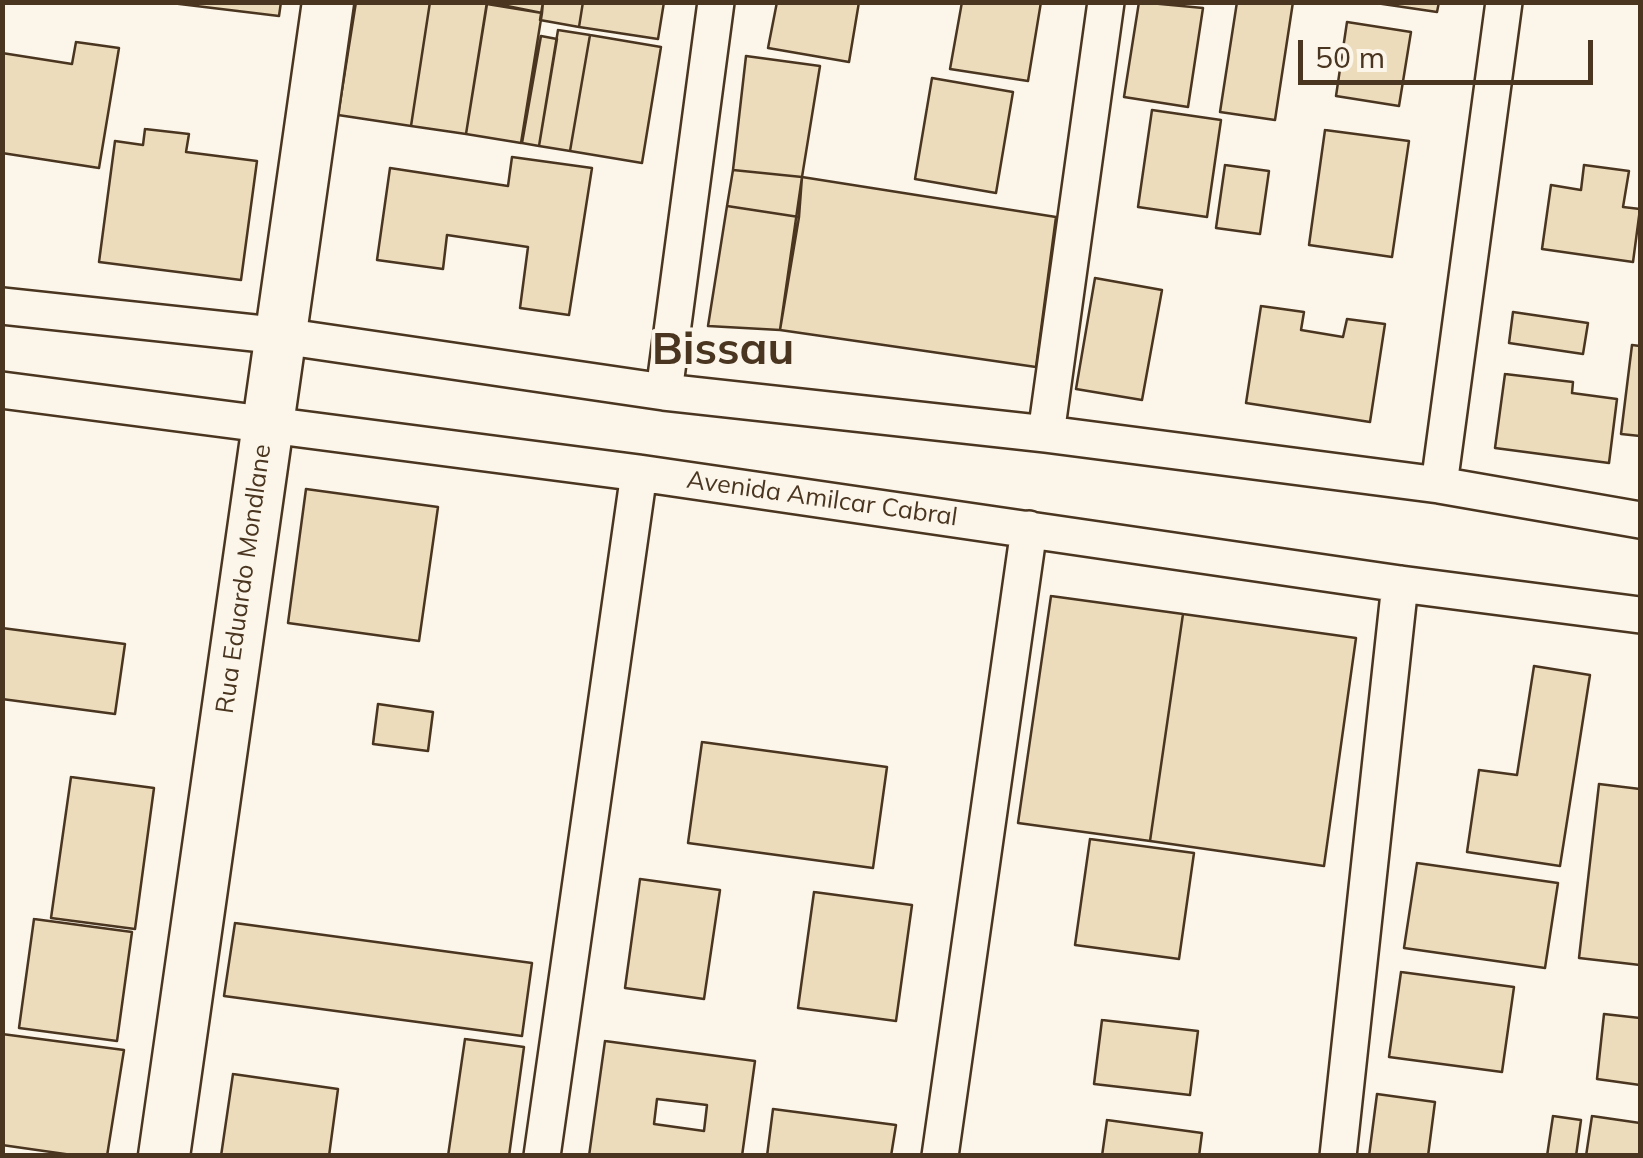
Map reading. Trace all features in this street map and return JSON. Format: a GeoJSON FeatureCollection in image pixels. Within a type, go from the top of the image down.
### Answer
{"type":"FeatureCollection","features":[{"type":"Feature","properties":{"kind":"street","name":"Rua Eduardo Mondlane"},"geometry":{"type":"LineString","coordinates":[[164,1156],[328,2]]}},
{"type":"Feature","properties":{"kind":"street"},"geometry":{"type":"LineString","coordinates":[[664,392],[716,2]]}},
{"type":"Feature","properties":{"kind":"street"},"geometry":{"type":"LineString","coordinates":[[1046,434],[1106,2]]}},
{"type":"Feature","properties":{"kind":"street"},"geometry":{"type":"LineString","coordinates":[[1439,485],[1504,2]]}},
{"type":"Feature","properties":{"kind":"street"},"geometry":{"type":"LineString","coordinates":[[2,306],[282,336],[664,392],[1046,434],[1439,485],[1640,520]]}},
{"type":"Feature","properties":{"kind":"street","name":"Avenida Amilcar Cabral"},"geometry":{"type":"LineString","coordinates":[[2,390],[639,473],[1400,584],[1640,615]]}},
{"type":"Feature","properties":{"kind":"street"},"geometry":{"type":"LineString","coordinates":[[542,1156],[639,473]]}},
{"type":"Feature","properties":{"kind":"street"},"geometry":{"type":"LineString","coordinates":[[940,1156],[1029,530]]}},
{"type":"Feature","properties":{"kind":"street"},"geometry":{"type":"LineString","coordinates":[[1338,1156],[1400,584]]}},
{"type":"Feature","properties":{"kind":"building"},"geometry":{"type":"Polygon","coordinates":[[[163,2],[281,2],[279,16],[163,2]]]}},
{"type":"Feature","properties":{"kind":"building"},"geometry":{"type":"Polygon","coordinates":[[[356,2],[430,2],[411,126],[338,115],[356,2]]]}},
{"type":"Feature","properties":{"kind":"building"},"geometry":{"type":"Polygon","coordinates":[[[430,2],[487,2],[466,134],[411,126],[430,2]]]}},
{"type":"Feature","properties":{"kind":"building"},"geometry":{"type":"Polygon","coordinates":[[[487,2],[543,2],[542,13],[487,2]]]}},
{"type":"Feature","properties":{"kind":"building"},"geometry":{"type":"Polygon","coordinates":[[[543,2],[583,2],[579,27],[540,20],[543,2]]]}},
{"type":"Feature","properties":{"kind":"building"},"geometry":{"type":"Polygon","coordinates":[[[583,2],[664,2],[658,39],[579,27],[583,2]]]}},
{"type":"Feature","properties":{"kind":"building"},"geometry":{"type":"Polygon","coordinates":[[[777,2],[859,2],[849,62],[768,48],[777,2]]]}},
{"type":"Feature","properties":{"kind":"building"},"geometry":{"type":"Polygon","coordinates":[[[962,2],[1041,2],[1028,81],[950,69],[962,2]]]}},
{"type":"Feature","properties":{"kind":"building"},"geometry":{"type":"Polygon","coordinates":[[[1139,2],[1203,8],[1188,107],[1124,97],[1139,2]]]}},
{"type":"Feature","properties":{"kind":"building"},"geometry":{"type":"Polygon","coordinates":[[[1237,2],[1293,2],[1275,120],[1220,112],[1237,2]]]}},
{"type":"Feature","properties":{"kind":"building"},"geometry":{"type":"Polygon","coordinates":[[[1369,2],[1439,2],[1437,12],[1369,2]]]}},
{"type":"Feature","properties":{"kind":"building"},"geometry":{"type":"Polygon","coordinates":[[[487,4],[542,13],[521,143],[466,134],[487,4]]]}},
{"type":"Feature","properties":{"kind":"building"},"geometry":{"type":"Polygon","coordinates":[[[1347,22],[1411,32],[1399,106],[1336,96],[1347,22]]]}},
{"type":"Feature","properties":{"kind":"building"},"geometry":{"type":"Polygon","coordinates":[[[558,30],[590,35],[570,151],[539,146],[558,30]]]}},
{"type":"Feature","properties":{"kind":"building"},"geometry":{"type":"Polygon","coordinates":[[[590,35],[661,47],[642,163],[570,151],[590,35]]]}},
{"type":"Feature","properties":{"kind":"building"},"geometry":{"type":"Polygon","coordinates":[[[541,36],[557,39],[539,146],[522,143],[541,36]]]}},
{"type":"Feature","properties":{"kind":"building"},"geometry":{"type":"Polygon","coordinates":[[[76,42],[119,48],[99,168],[2,153],[2,53],[72,64],[76,42]]]}},
{"type":"Feature","properties":{"kind":"building"},"geometry":{"type":"Polygon","coordinates":[[[746,56],[820,66],[802,177],[733,170],[746,56]]]}},
{"type":"Feature","properties":{"kind":"building"},"geometry":{"type":"Polygon","coordinates":[[[932,78],[1013,92],[996,193],[915,179],[932,78]]]}},
{"type":"Feature","properties":{"kind":"building"},"geometry":{"type":"Polygon","coordinates":[[[1152,110],[1221,120],[1207,217],[1138,207],[1152,110]]]}},
{"type":"Feature","properties":{"kind":"building"},"geometry":{"type":"Polygon","coordinates":[[[145,129],[189,134],[186,152],[257,161],[241,280],[99,262],[115,141],[143,145],[145,129]]]}},
{"type":"Feature","properties":{"kind":"building"},"geometry":{"type":"Polygon","coordinates":[[[1325,130],[1409,141],[1392,257],[1309,245],[1325,130]]]}},
{"type":"Feature","properties":{"kind":"building"},"geometry":{"type":"Polygon","coordinates":[[[512,157],[592,168],[569,315],[520,308],[528,247],[447,235],[443,269],[377,260],[390,168],[508,186],[512,157]]]}},
{"type":"Feature","properties":{"kind":"building"},"geometry":{"type":"Polygon","coordinates":[[[1225,165],[1269,171],[1260,234],[1216,228],[1225,165]]]}},
{"type":"Feature","properties":{"kind":"building"},"geometry":{"type":"Polygon","coordinates":[[[1584,165],[1629,171],[1623,207],[1640,209],[1633,262],[1542,249],[1551,185],[1581,190],[1584,165]]]}},
{"type":"Feature","properties":{"kind":"building"},"geometry":{"type":"Polygon","coordinates":[[[733,170],[802,177],[799,217],[727,206],[733,170]]]}},
{"type":"Feature","properties":{"kind":"building"},"geometry":{"type":"Polygon","coordinates":[[[802,177],[1056,217],[1036,367],[780,330],[802,177]]]}},
{"type":"Feature","properties":{"kind":"building"},"geometry":{"type":"Polygon","coordinates":[[[727,206],[799,217],[780,330],[708,326],[727,206]]]}},
{"type":"Feature","properties":{"kind":"building"},"geometry":{"type":"Polygon","coordinates":[[[1095,278],[1162,290],[1142,400],[1076,389],[1095,278]]]}},
{"type":"Feature","properties":{"kind":"building"},"geometry":{"type":"Polygon","coordinates":[[[1261,306],[1304,312],[1301,330],[1343,337],[1347,319],[1385,324],[1370,422],[1246,403],[1261,306]]]}},
{"type":"Feature","properties":{"kind":"building"},"geometry":{"type":"Polygon","coordinates":[[[1513,312],[1588,323],[1583,354],[1509,343],[1513,312]]]}},
{"type":"Feature","properties":{"kind":"building"},"geometry":{"type":"Polygon","coordinates":[[[1632,345],[1640,346],[1640,436],[1621,434],[1632,345]]]}},
{"type":"Feature","properties":{"kind":"building"},"geometry":{"type":"Polygon","coordinates":[[[1505,374],[1573,382],[1572,393],[1617,399],[1609,463],[1495,448],[1505,374]]]}},
{"type":"Feature","properties":{"kind":"building"},"geometry":{"type":"Polygon","coordinates":[[[306,489],[438,507],[419,641],[288,623],[306,489]]]}},
{"type":"Feature","properties":{"kind":"building"},"geometry":{"type":"Polygon","coordinates":[[[1051,596],[1183,614],[1150,841],[1018,823],[1051,596]]]}},
{"type":"Feature","properties":{"kind":"building"},"geometry":{"type":"Polygon","coordinates":[[[1183,614],[1356,638],[1324,866],[1150,841],[1183,614]]]}},
{"type":"Feature","properties":{"kind":"building"},"geometry":{"type":"Polygon","coordinates":[[[2,628],[125,644],[115,714],[2,699],[2,628]]]}},
{"type":"Feature","properties":{"kind":"building"},"geometry":{"type":"Polygon","coordinates":[[[1534,666],[1590,675],[1560,866],[1467,852],[1479,770],[1517,775],[1534,666]]]}},
{"type":"Feature","properties":{"kind":"building"},"geometry":{"type":"Polygon","coordinates":[[[378,704],[433,712],[428,751],[373,744],[378,704]]]}},
{"type":"Feature","properties":{"kind":"building"},"geometry":{"type":"Polygon","coordinates":[[[702,742],[887,767],[873,868],[688,843],[702,742]]]}},
{"type":"Feature","properties":{"kind":"building"},"geometry":{"type":"Polygon","coordinates":[[[71,777],[154,788],[135,929],[51,918],[71,777]]]}},
{"type":"Feature","properties":{"kind":"building"},"geometry":{"type":"Polygon","coordinates":[[[1599,784],[1640,789],[1640,965],[1579,958],[1599,784]]]}},
{"type":"Feature","properties":{"kind":"building"},"geometry":{"type":"Polygon","coordinates":[[[1090,839],[1194,853],[1179,959],[1075,945],[1090,839]]]}},
{"type":"Feature","properties":{"kind":"building"},"geometry":{"type":"Polygon","coordinates":[[[1417,863],[1558,883],[1545,968],[1404,948],[1417,863]]]}},
{"type":"Feature","properties":{"kind":"building"},"geometry":{"type":"Polygon","coordinates":[[[640,879],[720,890],[704,999],[625,988],[640,879]]]}},
{"type":"Feature","properties":{"kind":"building"},"geometry":{"type":"Polygon","coordinates":[[[814,892],[912,905],[896,1021],[798,1008],[814,892]]]}},
{"type":"Feature","properties":{"kind":"building"},"geometry":{"type":"Polygon","coordinates":[[[34,919],[132,932],[117,1041],[19,1028],[34,919]]]}},
{"type":"Feature","properties":{"kind":"building"},"geometry":{"type":"Polygon","coordinates":[[[235,923],[532,963],[522,1036],[224,996],[235,923]]]}},
{"type":"Feature","properties":{"kind":"building"},"geometry":{"type":"Polygon","coordinates":[[[1401,972],[1514,987],[1502,1072],[1389,1057],[1401,972]]]}},
{"type":"Feature","properties":{"kind":"building"},"geometry":{"type":"Polygon","coordinates":[[[1604,1014],[1640,1018],[1640,1085],[1597,1079],[1604,1014]]]}},
{"type":"Feature","properties":{"kind":"building"},"geometry":{"type":"Polygon","coordinates":[[[1102,1020],[1198,1031],[1190,1095],[1094,1084],[1102,1020]]]}},
{"type":"Feature","properties":{"kind":"building"},"geometry":{"type":"Polygon","coordinates":[[[2,1034],[124,1050],[107,1156],[2,1145],[2,1034]]]}},
{"type":"Feature","properties":{"kind":"building"},"geometry":{"type":"Polygon","coordinates":[[[465,1039],[524,1047],[509,1156],[448,1156],[465,1039]]]}},
{"type":"Feature","properties":{"kind":"building"},"geometry":{"type":"Polygon","coordinates":[[[605,1041],[755,1061],[742,1156],[589,1156],[605,1041]],[[657,1099],[654,1124],[704,1131],[707,1105],[657,1099]]]}},
{"type":"Feature","properties":{"kind":"building"},"geometry":{"type":"Polygon","coordinates":[[[233,1074],[338,1089],[329,1156],[221,1156],[233,1074]]]}},
{"type":"Feature","properties":{"kind":"building"},"geometry":{"type":"Polygon","coordinates":[[[1377,1094],[1435,1102],[1428,1156],[1369,1156],[1377,1094]]]}},
{"type":"Feature","properties":{"kind":"building"},"geometry":{"type":"Polygon","coordinates":[[[773,1109],[896,1125],[891,1156],[767,1156],[773,1109]]]}},
{"type":"Feature","properties":{"kind":"building"},"geometry":{"type":"Polygon","coordinates":[[[1553,1116],[1581,1120],[1576,1156],[1547,1156],[1553,1116]]]}},
{"type":"Feature","properties":{"kind":"building"},"geometry":{"type":"Polygon","coordinates":[[[1592,1116],[1640,1123],[1640,1156],[1586,1156],[1592,1116]]]}},
{"type":"Feature","properties":{"kind":"building"},"geometry":{"type":"Polygon","coordinates":[[[1107,1120],[1202,1133],[1199,1156],[1102,1156],[1107,1120]]]}},
{"type":"Feature","properties":{"kind":"district","name":"Bissau"},"geometry":{"type":"Point","coordinates":[723,350]}}]}
